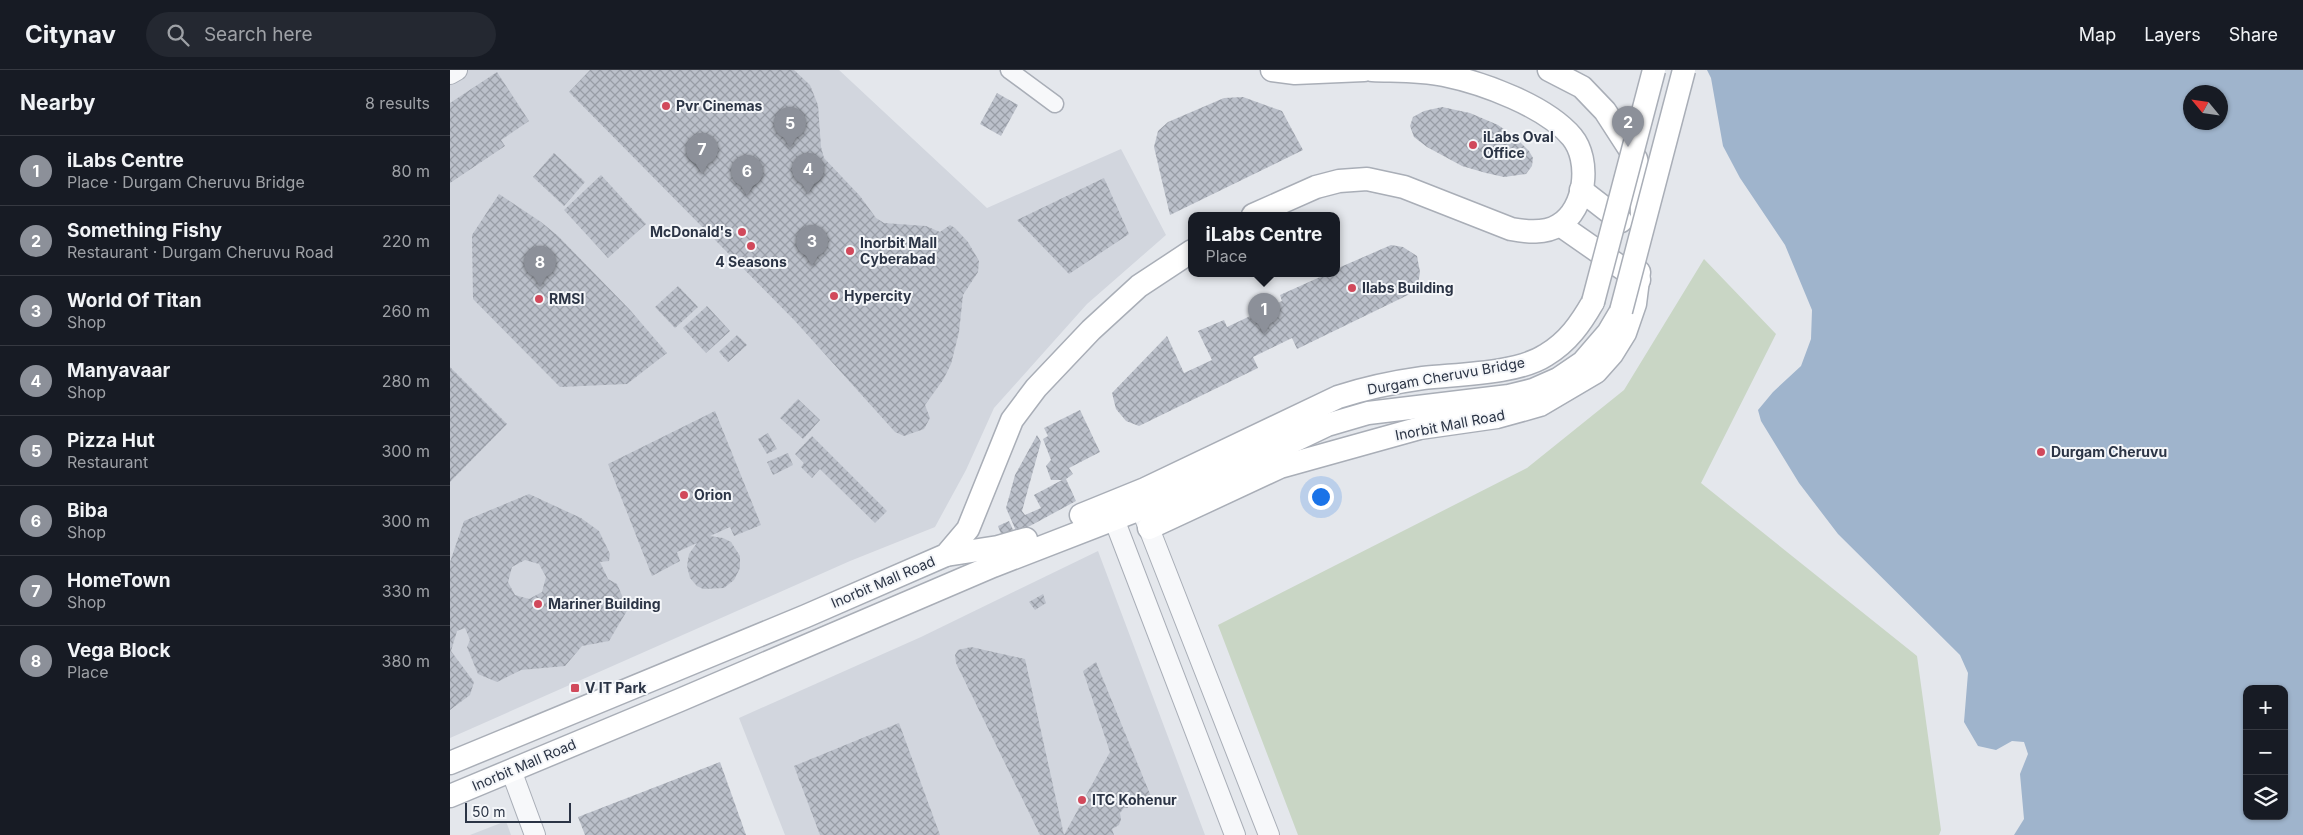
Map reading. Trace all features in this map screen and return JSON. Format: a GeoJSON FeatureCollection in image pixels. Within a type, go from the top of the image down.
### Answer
{"type":"FeatureCollection","features":[{"type":"Feature","properties":{"kind":"main road"},"geometry":{"type":"LineString","coordinates":[[1272,70],[1295,73],[1364,70]]}},
{"type":"Feature","properties":{"kind":"main road"},"geometry":{"type":"LineString","coordinates":[[1260,212],[1316,187],[1339,181],[1367,179],[1404,187],[1511,229],[1527,232],[1546,230],[1560,225],[1572,212],[1581,190],[1585,172],[1581,152],[1573,138],[1557,122],[1533,108],[1479,84],[1443,74],[1372,70]]}},
{"type":"Feature","properties":{"kind":"main road","name":"Inorbit Mall Road"},"geometry":{"type":"LineString","coordinates":[[1145,518],[1280,467],[1420,428],[1498,417],[1540,405],[1596,372],[1612,354],[1624,334],[1635,304],[1639,280],[1642,216],[1641,180],[1636,159],[1605,111],[1582,88],[1549,70]]}},
{"type":"Feature","properties":{"kind":"main road","name":"Durgam Cheruvu Bridge"},"geometry":{"type":"LineString","coordinates":[[946,555],[998,547],[1024,540],[1145,489],[1338,397],[1386,384],[1518,367],[1545,356],[1567,339],[1593,302],[1654,70]]}},
{"type":"Feature","properties":{"kind":"main road","name":"Durgam Cheruvu Bridge"},"geometry":{"type":"LineString","coordinates":[[1068,537],[1114,519],[1145,518],[1260,457],[1327,425],[1368,413],[1509,396],[1533,390],[1558,379],[1583,362],[1608,333],[1621,310],[1684,70]]}},
{"type":"Feature","properties":{"kind":"main road"},"geometry":{"type":"LineString","coordinates":[[1581,190],[1621,221]]}},
{"type":"Feature","properties":{"kind":"main road"},"geometry":{"type":"LineString","coordinates":[[1560,225],[1639,280]]}},
{"type":"Feature","properties":{"kind":"main road","name":"Inorbit Mall Road"},"geometry":{"type":"LineString","coordinates":[[450,763],[814,612],[946,555],[968,529],[1012,420],[1036,388],[1091,330],[1138,286],[1188,254]]}},
{"type":"Feature","properties":{"kind":"main road","name":"Inorbit Mall Road"},"geometry":{"type":"LineString","coordinates":[[450,796],[993,566],[1068,537]]}},
{"type":"Feature","properties":{"kind":"street"},"geometry":{"type":"LineString","coordinates":[[450,74],[457,70]]}},
{"type":"Feature","properties":{"kind":"street"},"geometry":{"type":"LineString","coordinates":[[1009,70],[1056,104]]}},
{"type":"Feature","properties":{"kind":"street"},"geometry":{"type":"LineString","coordinates":[[1145,518],[1269,835]]}},
{"type":"Feature","properties":{"kind":"street"},"geometry":{"type":"LineString","coordinates":[[1114,519],[1235,835]]}},
{"type":"Feature","properties":{"kind":"street"},"geometry":{"type":"LineString","coordinates":[[510,770],[535,835]]}},
{"type":"Feature","properties":{"kind":"shaded area"},"geometry":{"type":"Polygon","coordinates":[[[450,70],[839,70],[987,208],[1121,149],[1166,235],[1087,304],[994,408],[966,470],[935,527],[850,561],[450,738],[450,70]]]}},
{"type":"Feature","properties":{"kind":"shaded area"},"geometry":{"type":"Polygon","coordinates":[[[1098,551],[1205,835],[785,835],[739,718],[921,637],[1098,551]]]}},
{"type":"Feature","properties":{"kind":"shaded area"},"geometry":{"type":"Polygon","coordinates":[[[506,821],[511,835],[470,835],[506,821]]]}},
{"type":"Feature","properties":{"kind":"green space"},"geometry":{"type":"Polygon","coordinates":[[[1704,259],[1776,334],[1701,483],[1917,656],[1941,830],[1939,835],[1298,835],[1218,625],[1527,468],[1624,390],[1704,259]]]}},
{"type":"Feature","properties":{"kind":"water","name":"Durgam Cheruvu"},"geometry":{"type":"Polygon","coordinates":[[[1707,70],[2303,70],[2303,835],[2014,835],[2024,819],[2020,774],[2028,754],[2024,742],[2012,741],[1996,750],[1978,746],[1964,722],[1968,673],[1960,655],[1838,534],[1799,483],[1761,421],[1758,410],[1773,392],[1801,366],[1811,339],[1812,310],[1785,245],[1740,178],[1723,146],[1711,78],[1707,70]]]}},
{"type":"Feature","properties":{"kind":"building","name":"Inorbit Mall Cyberabad"},"geometry":{"type":"Polygon","coordinates":[[[590,70],[794,70],[810,85],[818,105],[821,147],[824,158],[860,196],[876,218],[884,223],[926,226],[940,232],[950,225],[955,228],[968,242],[979,261],[978,272],[963,295],[959,332],[951,364],[943,380],[925,405],[930,418],[924,429],[904,436],[895,432],[795,321],[569,92],[590,70]]]}},
{"type":"Feature","properties":{"kind":"building"},"geometry":{"type":"Polygon","coordinates":[[[497,72],[529,121],[501,140],[505,146],[450,183],[450,103],[497,72]]]}},
{"type":"Feature","properties":{"kind":"building"},"geometry":{"type":"Polygon","coordinates":[[[997,93],[1018,105],[1001,136],[980,124],[997,93]]]}},
{"type":"Feature","properties":{"kind":"building"},"geometry":{"type":"Polygon","coordinates":[[[1243,97],[1282,111],[1303,150],[1170,215],[1154,147],[1158,131],[1168,122],[1224,98],[1243,97]]]}},
{"type":"Feature","properties":{"kind":"building","name":"iLabs Oval Office"},"geometry":{"type":"Polygon","coordinates":[[[1442,107],[1470,113],[1498,125],[1514,136],[1529,151],[1533,158],[1532,166],[1526,174],[1504,177],[1462,166],[1427,147],[1414,137],[1410,126],[1413,117],[1424,111],[1442,107]]]}},
{"type":"Feature","properties":{"kind":"building"},"geometry":{"type":"Polygon","coordinates":[[[554,153],[585,182],[564,206],[533,177],[554,153]]]}},
{"type":"Feature","properties":{"kind":"building"},"geometry":{"type":"Polygon","coordinates":[[[601,175],[646,224],[608,258],[564,210],[601,175]]]}},
{"type":"Feature","properties":{"kind":"building"},"geometry":{"type":"Polygon","coordinates":[[[1104,178],[1129,234],[1069,274],[1017,220],[1104,178]]]}},
{"type":"Feature","properties":{"kind":"building"},"geometry":{"type":"Polygon","coordinates":[[[499,194],[541,222],[558,236],[630,310],[667,353],[627,384],[560,387],[473,299],[472,235],[499,194]]]}},
{"type":"Feature","properties":{"kind":"building"},"geometry":{"type":"Polygon","coordinates":[[[1391,245],[1403,247],[1417,256],[1420,272],[1418,284],[1410,294],[1297,349],[1292,338],[1253,357],[1258,368],[1139,426],[1126,421],[1116,409],[1112,393],[1167,336],[1184,373],[1212,360],[1198,331],[1224,320],[1227,327],[1282,301],[1280,295],[1320,277],[1340,277],[1340,267],[1391,245]]]}},
{"type":"Feature","properties":{"kind":"building"},"geometry":{"type":"Polygon","coordinates":[[[678,286],[698,307],[675,328],[655,307],[678,286]]]}},
{"type":"Feature","properties":{"kind":"building"},"geometry":{"type":"Polygon","coordinates":[[[707,306],[730,331],[706,353],[683,328],[707,306]]]}},
{"type":"Feature","properties":{"kind":"building"},"geometry":{"type":"Polygon","coordinates":[[[737,335],[747,345],[728,362],[719,352],[737,335]]]}},
{"type":"Feature","properties":{"kind":"building"},"geometry":{"type":"Polygon","coordinates":[[[450,367],[507,424],[450,482],[450,367]]]}},
{"type":"Feature","properties":{"kind":"building"},"geometry":{"type":"Polygon","coordinates":[[[798,399],[820,420],[803,439],[780,418],[798,399]]]}},
{"type":"Feature","properties":{"kind":"building"},"geometry":{"type":"Polygon","coordinates":[[[1080,410],[1100,452],[1069,468],[1073,474],[1066,479],[1076,501],[1017,533],[1006,508],[1015,475],[1037,435],[1041,442],[1022,511],[1025,515],[1041,508],[1034,495],[1062,480],[1051,480],[1046,466],[1051,460],[1043,439],[1048,436],[1044,428],[1080,410]]]}},
{"type":"Feature","properties":{"kind":"building","name":"Orion"},"geometry":{"type":"Polygon","coordinates":[[[715,411],[761,525],[734,536],[730,527],[710,536],[723,538],[731,542],[740,556],[740,568],[734,580],[724,588],[703,589],[697,586],[690,578],[687,566],[689,554],[697,543],[677,552],[680,561],[652,576],[608,464],[715,411]]]}},
{"type":"Feature","properties":{"kind":"building"},"geometry":{"type":"Polygon","coordinates":[[[768,433],[777,449],[767,454],[758,439],[768,433]]]}},
{"type":"Feature","properties":{"kind":"building"},"geometry":{"type":"Polygon","coordinates":[[[812,436],[887,511],[875,523],[820,469],[812,478],[801,467],[804,463],[795,454],[812,436]]]}},
{"type":"Feature","properties":{"kind":"building"},"geometry":{"type":"Polygon","coordinates":[[[788,453],[793,465],[773,475],[767,462],[788,453]]]}},
{"type":"Feature","properties":{"kind":"building","name":"Mariner Building"},"geometry":{"type":"Polygon","coordinates":[[[529,494],[581,518],[599,531],[610,554],[609,561],[600,562],[608,579],[617,584],[628,609],[609,641],[582,646],[565,666],[521,670],[497,682],[478,674],[467,647],[470,640],[465,628],[457,631],[451,651],[474,682],[470,695],[450,710],[450,562],[464,521],[529,494]],[[525,560],[512,567],[508,582],[515,595],[529,599],[542,592],[546,577],[539,564],[525,560]]]}},
{"type":"Feature","properties":{"kind":"building"},"geometry":{"type":"Polygon","coordinates":[[[1009,521],[1015,534],[1003,539],[998,526],[1009,521]]]}},
{"type":"Feature","properties":{"kind":"building"},"geometry":{"type":"Polygon","coordinates":[[[1043,594],[1046,603],[1035,610],[1029,602],[1043,594]]]}},
{"type":"Feature","properties":{"kind":"building"},"geometry":{"type":"Polygon","coordinates":[[[971,647],[1025,659],[1064,835],[1040,835],[956,663],[955,655],[958,650],[971,647]]]}},
{"type":"Feature","properties":{"kind":"building"},"geometry":{"type":"Polygon","coordinates":[[[1096,662],[1152,799],[1150,802],[1141,797],[1127,808],[1124,808],[1120,813],[1119,825],[1112,829],[1114,835],[1064,835],[1110,752],[1083,671],[1096,662]]]}},
{"type":"Feature","properties":{"kind":"building"},"geometry":{"type":"Polygon","coordinates":[[[899,723],[940,835],[820,835],[794,766],[899,723]]]}},
{"type":"Feature","properties":{"kind":"building"},"geometry":{"type":"Polygon","coordinates":[[[720,762],[746,835],[585,835],[578,817],[720,762]]]}},
{"type":"Feature","properties":{"kind":"place","name":"Pvr Cinemas"},"geometry":{"type":"Point","coordinates":[666,106]}},
{"type":"Feature","properties":{"kind":"place","name":"iLabs Oval Office"},"geometry":{"type":"Point","coordinates":[1473,145]}},
{"type":"Feature","properties":{"kind":"place","name":"Something Fishy"},"geometry":{"type":"Point","coordinates":[1628,147]}},
{"type":"Feature","properties":{"kind":"place","name":"Pizza Hut"},"geometry":{"type":"Point","coordinates":[790,148]}},
{"type":"Feature","properties":{"kind":"place","name":"HomeTown"},"geometry":{"type":"Point","coordinates":[702,174]}},
{"type":"Feature","properties":{"kind":"place","name":"Manyavaar"},"geometry":{"type":"Point","coordinates":[808,194]}},
{"type":"Feature","properties":{"kind":"place","name":"Biba"},"geometry":{"type":"Point","coordinates":[747,196]}},
{"type":"Feature","properties":{"kind":"place","name":"McDonald's"},"geometry":{"type":"Point","coordinates":[742,232]}},
{"type":"Feature","properties":{"kind":"place","name":"4 Seasons"},"geometry":{"type":"Point","coordinates":[751,246]}},
{"type":"Feature","properties":{"kind":"place","name":"Inorbit Mall Cyberabad"},"geometry":{"type":"Point","coordinates":[850,251]}},
{"type":"Feature","properties":{"kind":"place","name":"World Of Titan"},"geometry":{"type":"Point","coordinates":[812,266]}},
{"type":"Feature","properties":{"kind":"place","name":"Vega Block"},"geometry":{"type":"Point","coordinates":[540,287]}},
{"type":"Feature","properties":{"kind":"place","name":"Ilabs Building"},"geometry":{"type":"Point","coordinates":[1352,288]}},
{"type":"Feature","properties":{"kind":"place","name":"Hypercity"},"geometry":{"type":"Point","coordinates":[834,296]}},
{"type":"Feature","properties":{"kind":"place","name":"RMSI"},"geometry":{"type":"Point","coordinates":[539,299]}},
{"type":"Feature","properties":{"kind":"place","name":"iLabs Centre"},"geometry":{"type":"Point","coordinates":[1264,334]}},
{"type":"Feature","properties":{"kind":"place","name":"Durgam Cheruvu"},"geometry":{"type":"Point","coordinates":[2041,452]}},
{"type":"Feature","properties":{"kind":"place","name":"Orion"},"geometry":{"type":"Point","coordinates":[684,495]}},
{"type":"Feature","properties":{"kind":"place","name":"Mariner Building"},"geometry":{"type":"Point","coordinates":[538,604]}},
{"type":"Feature","properties":{"kind":"place","name":"V IT Park"},"geometry":{"type":"Point","coordinates":[575,688]}},
{"type":"Feature","properties":{"kind":"place","name":"ITC Kohenur"},"geometry":{"type":"Point","coordinates":[1082,800]}}]}
